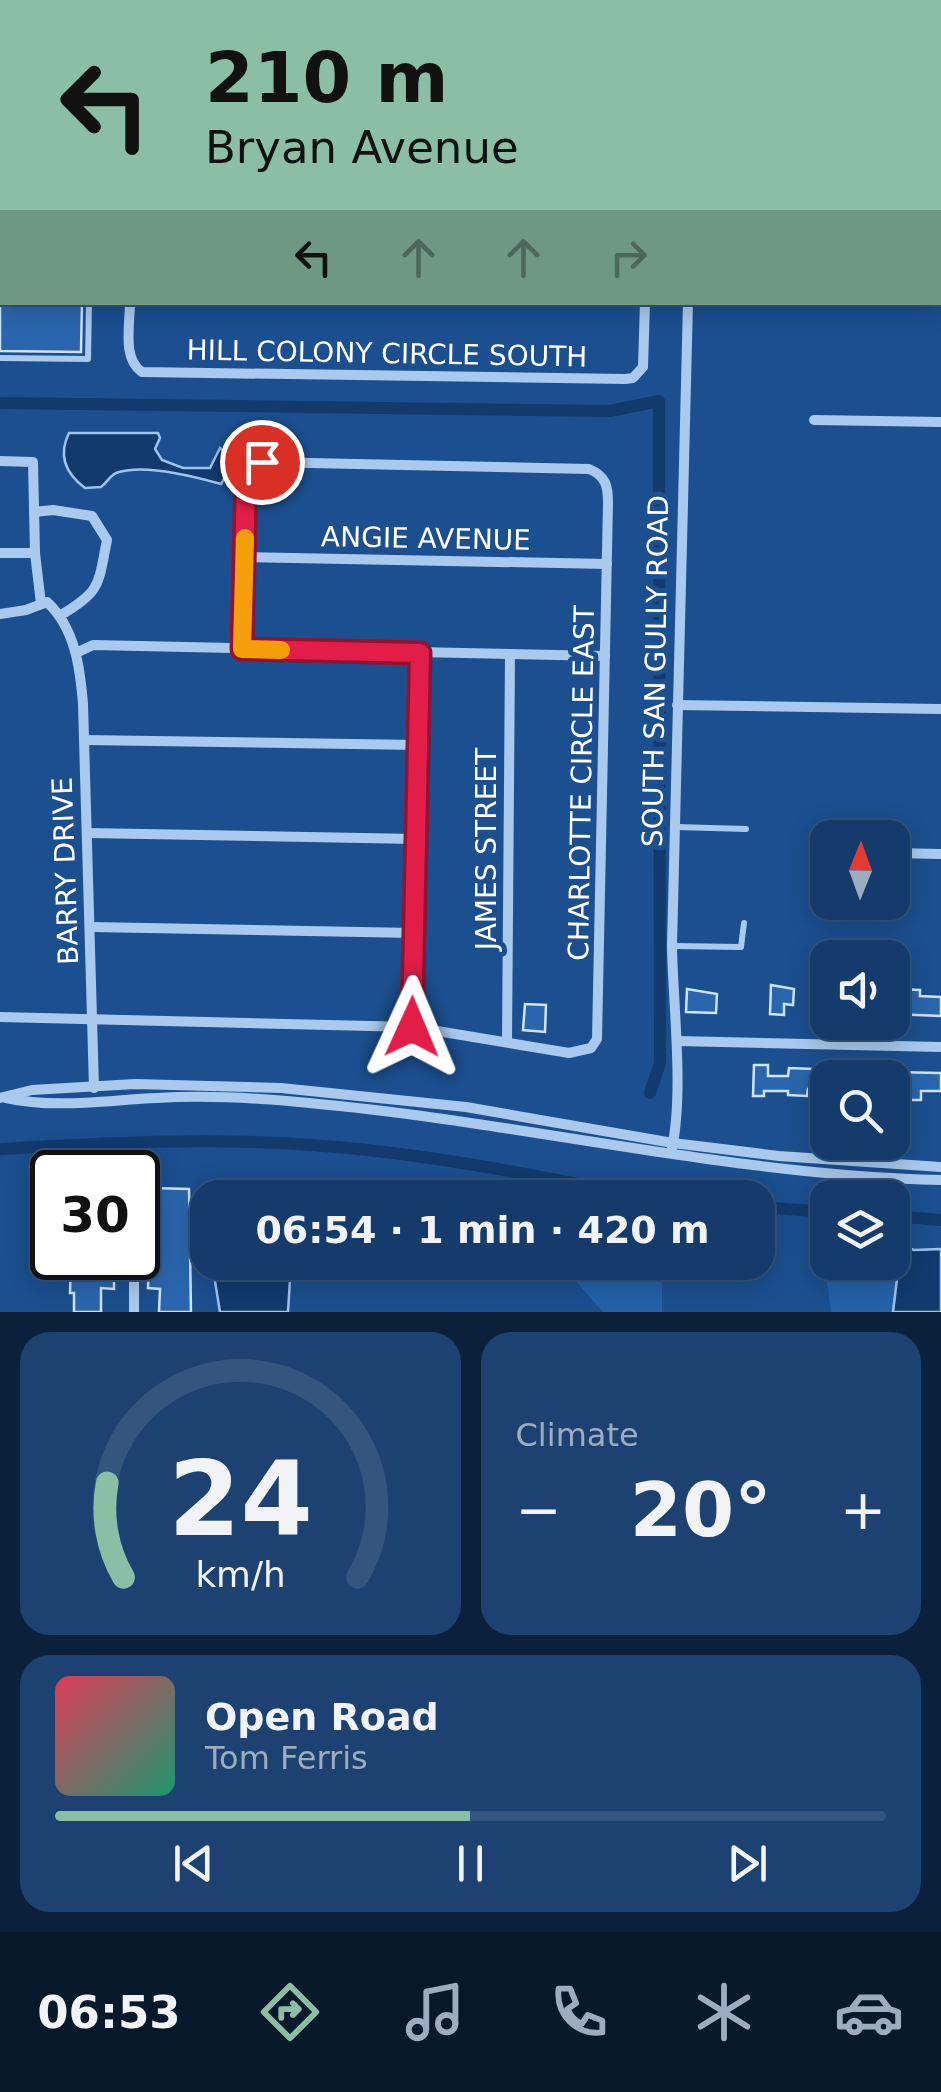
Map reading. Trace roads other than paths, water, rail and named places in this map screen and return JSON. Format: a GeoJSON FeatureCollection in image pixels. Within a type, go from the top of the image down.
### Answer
{"type":"FeatureCollection","features":[{"type":"Feature","properties":{"kind":"street","name":"HILL COLONY CIRCLE SOUTH"},"geometry":{"type":"LineString","coordinates":[[130,305],[130,356],[142,372],[625,379],[638,374],[643,367],[645,305]]}},
{"type":"Feature","properties":{"kind":"street","name":"SOUTH SAN GULLY ROAD"},"geometry":{"type":"LineString","coordinates":[[672,1149],[676,1132],[674,827],[688,305]]}},
{"type":"Feature","properties":{"kind":"street"},"geometry":{"type":"LineString","coordinates":[[814,420],[941,422]]}},
{"type":"Feature","properties":{"kind":"street"},"geometry":{"type":"LineString","coordinates":[[0,461],[33,462],[35,553],[41,604]]}},
{"type":"Feature","properties":{"kind":"street","name":"CHARLOTTE CIRCLE EAST"},"geometry":{"type":"LineString","coordinates":[[244,557],[248,472],[262,462],[589,469],[605,480],[608,504],[600,1032],[591,1048],[578,1052],[507,1042]]}},
{"type":"Feature","properties":{"kind":"street"},"geometry":{"type":"LineString","coordinates":[[0,614],[48,602],[60,614],[98,588],[106,540],[92,516],[53,510],[34,512]]}},
{"type":"Feature","properties":{"kind":"street"},"geometry":{"type":"LineString","coordinates":[[0,553],[35,553]]}},
{"type":"Feature","properties":{"kind":"street"},"geometry":{"type":"LineString","coordinates":[[242,649],[244,557]]}},
{"type":"Feature","properties":{"kind":"street","name":"ANGIE AVENUE"},"geometry":{"type":"LineString","coordinates":[[244,557],[607,564]]}},
{"type":"Feature","properties":{"kind":"street","name":"BARRY DRIVE"},"geometry":{"type":"LineString","coordinates":[[60,614],[76,653],[82,689],[94,1088]]}},
{"type":"Feature","properties":{"kind":"street"},"geometry":{"type":"LineString","coordinates":[[76,653],[93,645],[605,656]]}},
{"type":"Feature","properties":{"kind":"street"},"geometry":{"type":"LineString","coordinates":[[412,1027],[420,653]]}},
{"type":"Feature","properties":{"kind":"street","name":"JAMES STREET"},"geometry":{"type":"LineString","coordinates":[[507,1042],[510,655]]}},
{"type":"Feature","properties":{"kind":"street"},"geometry":{"type":"LineString","coordinates":[[678,705],[941,710]]}},
{"type":"Feature","properties":{"kind":"street"},"geometry":{"type":"LineString","coordinates":[[84,740],[418,745]]}},
{"type":"Feature","properties":{"kind":"street"},"geometry":{"type":"LineString","coordinates":[[88,834],[416,840]]}},
{"type":"Feature","properties":{"kind":"street"},"geometry":{"type":"LineString","coordinates":[[910,854],[941,854]]}},
{"type":"Feature","properties":{"kind":"street"},"geometry":{"type":"LineString","coordinates":[[91,927],[414,934]]}},
{"type":"Feature","properties":{"kind":"street"},"geometry":{"type":"LineString","coordinates":[[0,1017],[412,1027],[507,1042]]}},
{"type":"Feature","properties":{"kind":"street"},"geometry":{"type":"LineString","coordinates":[[676,1041],[941,1046]]}},
{"type":"Feature","properties":{"kind":"street"},"geometry":{"type":"LineString","coordinates":[[3,1098],[32,1090],[195,1084],[372,1096],[466,1107],[769,1168],[941,1180]]}},
{"type":"Feature","properties":{"kind":"street"},"geometry":{"type":"LineString","coordinates":[[3,1098],[32,1104],[167,1097],[314,1103],[672,1149],[941,1167]]}},
{"type":"Feature","properties":{"kind":"street"},"geometry":{"type":"LineString","coordinates":[[134,1280],[134,1312]]}},
{"type":"Feature","properties":{"kind":"lane"},"geometry":{"type":"LineString","coordinates":[[0,358],[88,359],[89,305]]}},
{"type":"Feature","properties":{"kind":"lane"},"geometry":{"type":"LineString","coordinates":[[674,827],[746,828]]}},
{"type":"Feature","properties":{"kind":"lane"},"geometry":{"type":"LineString","coordinates":[[672,946],[741,947],[744,923]]}},
{"type":"Feature","properties":{"kind":"waterway"},"geometry":{"type":"LineString","coordinates":[[0,403],[610,411],[659,401],[660,1063],[650,1093]]}},
{"type":"Feature","properties":{"kind":"waterway"},"geometry":{"type":"LineString","coordinates":[[0,1149],[195,1141],[312,1145],[440,1159],[556,1180]]}},
{"type":"Feature","properties":{"kind":"waterway"},"geometry":{"type":"LineString","coordinates":[[775,1208],[810,1211]]}},
{"type":"Feature","properties":{"kind":"waterway"},"geometry":{"type":"LineString","coordinates":[[910,1217],[941,1220]]}}]}
